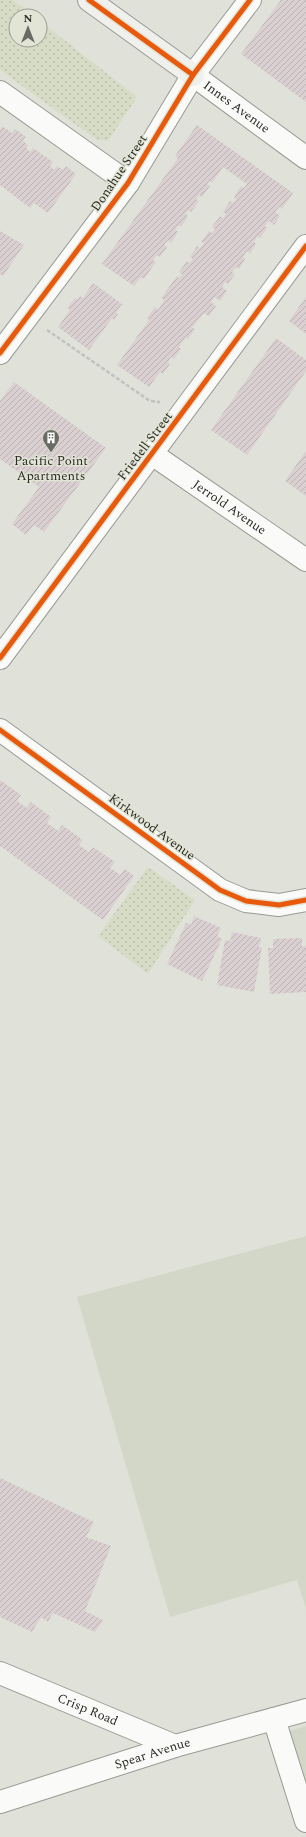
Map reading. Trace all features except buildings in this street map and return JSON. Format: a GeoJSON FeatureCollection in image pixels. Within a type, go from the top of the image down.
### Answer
{"type":"FeatureCollection","features":[{"type":"Feature","properties":{"kind":"main road","name":"Innes Avenue"},"geometry":{"type":"LineString","coordinates":[[89,0],[194,75]]}},
{"type":"Feature","properties":{"kind":"street","name":"Donahue Street"},"geometry":{"type":"LineString","coordinates":[[3,344],[26,318],[128,183],[194,75],[250,0]]}},
{"type":"Feature","properties":{"kind":"street","name":"Innes Avenue"},"geometry":{"type":"LineString","coordinates":[[194,75],[306,158]]}},
{"type":"Feature","properties":{"kind":"street"},"geometry":{"type":"LineString","coordinates":[[0,92],[128,183]]}},
{"type":"Feature","properties":{"kind":"street","name":"Friedell Street"},"geometry":{"type":"LineString","coordinates":[[0,658],[306,246]]}},
{"type":"Feature","properties":{"kind":"street","name":"Jerrold Avenue"},"geometry":{"type":"LineString","coordinates":[[152,454],[306,560]]}},
{"type":"Feature","properties":{"kind":"street","name":"Kirkwood Avenue"},"geometry":{"type":"LineString","coordinates":[[0,730],[220,890],[246,901],[279,905],[306,900]]}},
{"type":"Feature","properties":{"kind":"street","name":"Crisp Road"},"geometry":{"type":"LineString","coordinates":[[0,1672],[175,1746]]}},
{"type":"Feature","properties":{"kind":"street","name":"Spear Avenue"},"geometry":{"type":"LineString","coordinates":[[0,1802],[175,1746],[306,1710]]}},
{"type":"Feature","properties":{"kind":"street"},"geometry":{"type":"LineString","coordinates":[[274,1719],[306,1821]]}},
{"type":"Feature","properties":{"kind":"path"},"geometry":{"type":"LineString","coordinates":[[26,318],[55,334],[150,401],[168,403],[183,412]]}},
{"type":"Feature","properties":{"kind":"shaded area"},"geometry":{"type":"Polygon","coordinates":[[[0,0],[13,0],[24,8],[8,8],[8,48],[48,48],[48,27],[137,97],[108,141],[97,140],[0,70],[0,0]]]}},
{"type":"Feature","properties":{"kind":"shaded area"},"geometry":{"type":"Polygon","coordinates":[[[148,867],[195,900],[148,974],[98,936],[148,867]]]}},
{"type":"Feature","properties":{"kind":"shaded area"},"geometry":{"type":"Polygon","coordinates":[[[306,1236],[306,1609],[297,1580],[170,1617],[77,1297],[306,1236]]]}},
{"type":"Feature","properties":{"kind":"shaded area"},"geometry":{"type":"Polygon","coordinates":[[[306,1726],[306,1821],[279,1734],[306,1726]]]}},
{"type":"Feature","properties":{"kind":"cycle path"},"geometry":{"type":"LineString","coordinates":[[89,0],[193,75]]}},
{"type":"Feature","properties":{"kind":"cycle path"},"geometry":{"type":"LineString","coordinates":[[0,353],[128,183],[193,75],[250,0]]}},
{"type":"Feature","properties":{"kind":"cycle path"},"geometry":{"type":"LineString","coordinates":[[0,658],[306,246]]}},
{"type":"Feature","properties":{"kind":"cycle path"},"geometry":{"type":"LineString","coordinates":[[0,730],[220,890],[246,901],[279,905],[306,900]]}},
{"type":"Feature","properties":{"kind":"place","name":"Pacific Point Apartments"},"geometry":{"type":"Point","coordinates":[51,453]}}]}
